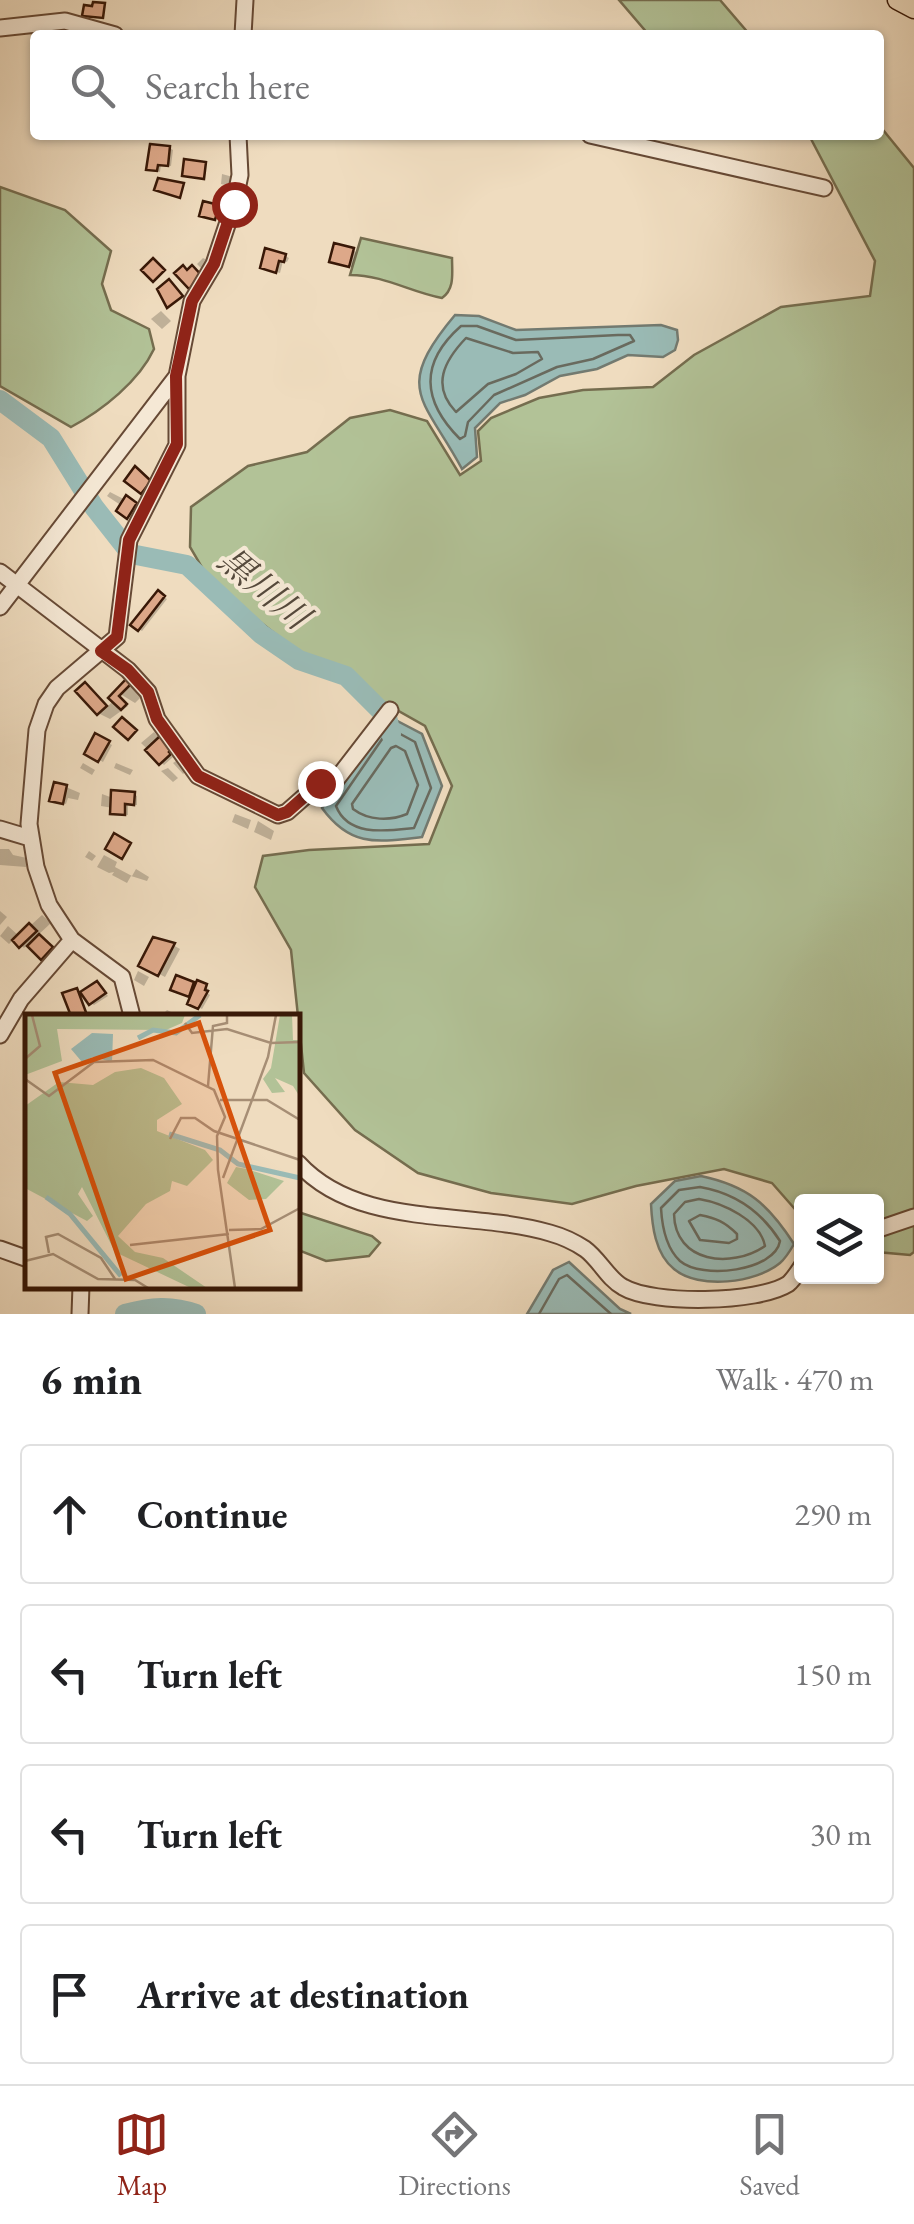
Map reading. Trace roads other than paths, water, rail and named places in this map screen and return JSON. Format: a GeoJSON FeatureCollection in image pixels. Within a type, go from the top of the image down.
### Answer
{"type":"FeatureCollection","features":[{"type":"Feature","properties":{"kind":"main road"},"geometry":{"type":"LineString","coordinates":[[897,0],[914,10]]}},
{"type":"Feature","properties":{"kind":"street"},"geometry":{"type":"LineString","coordinates":[[242,30],[245,0]]}},
{"type":"Feature","properties":{"kind":"street"},"geometry":{"type":"LineString","coordinates":[[0,28],[50,20],[93,30]]}},
{"type":"Feature","properties":{"kind":"street"},"geometry":{"type":"LineString","coordinates":[[131,1014],[122,977],[72,940],[43,890],[30,838],[37,730],[46,704],[57,688],[117,637],[129,540],[177,444],[176,376],[192,301],[214,264],[234,204],[240,175],[238,140]]}},
{"type":"Feature","properties":{"kind":"street"},"geometry":{"type":"LineString","coordinates":[[612,140],[824,188]]}},
{"type":"Feature","properties":{"kind":"street"},"geometry":{"type":"LineString","coordinates":[[0,607],[176,376]]}},
{"type":"Feature","properties":{"kind":"street"},"geometry":{"type":"LineString","coordinates":[[0,572],[128,670],[148,692],[157,719],[198,776],[278,815],[287,812],[320,783],[333,784],[390,710]]}},
{"type":"Feature","properties":{"kind":"street"},"geometry":{"type":"LineString","coordinates":[[0,828],[30,838]]}},
{"type":"Feature","properties":{"kind":"street"},"geometry":{"type":"LineString","coordinates":[[0,1035],[21,999],[72,940]]}},
{"type":"Feature","properties":{"kind":"street"},"geometry":{"type":"LineString","coordinates":[[300,1165],[314,1181],[332,1192],[396,1212],[486,1220],[552,1234],[584,1248],[619,1286],[646,1297],[706,1299],[768,1291],[790,1283],[794,1277]]}},
{"type":"Feature","properties":{"kind":"street"},"geometry":{"type":"LineString","coordinates":[[884,1227],[914,1217]]}},
{"type":"Feature","properties":{"kind":"street"},"geometry":{"type":"LineString","coordinates":[[0,1248],[25,1259]]}},
{"type":"Feature","properties":{"kind":"street"},"geometry":{"type":"LineString","coordinates":[[80,1314],[81,1289]]}},
{"type":"Feature","properties":{"kind":"water"},"geometry":{"type":"Polygon","coordinates":[[[455,315],[479,316],[516,330],[661,325],[677,330],[678,340],[675,350],[663,357],[628,355],[597,369],[560,376],[500,403],[475,428],[477,457],[462,469],[426,409],[420,378],[424,361],[455,315]]]}},
{"type":"Feature","properties":{"kind":"water"},"geometry":{"type":"Polygon","coordinates":[[[386,715],[422,734],[442,786],[422,837],[379,841],[355,836],[322,808],[386,715]]]}},
{"type":"Feature","properties":{"kind":"water"},"geometry":{"type":"Polygon","coordinates":[[[701,1176],[744,1191],[766,1208],[794,1244],[782,1261],[757,1275],[712,1282],[685,1276],[663,1255],[652,1221],[651,1204],[675,1181],[701,1176]]]}},
{"type":"Feature","properties":{"kind":"water"},"geometry":{"type":"Polygon","coordinates":[[[569,1262],[620,1309],[631,1314],[527,1314],[553,1270],[569,1262]]]}},
{"type":"Feature","properties":{"kind":"waterway","name":"黒川川"},"geometry":{"type":"LineString","coordinates":[[0,400],[51,438],[94,507],[131,554],[187,565],[261,634],[299,660],[346,676],[387,717],[391,734]]}},
{"type":"Feature","properties":{"kind":"waterway"},"geometry":{"type":"LineString","coordinates":[[125,1314],[161,1308],[196,1314]]}}]}
